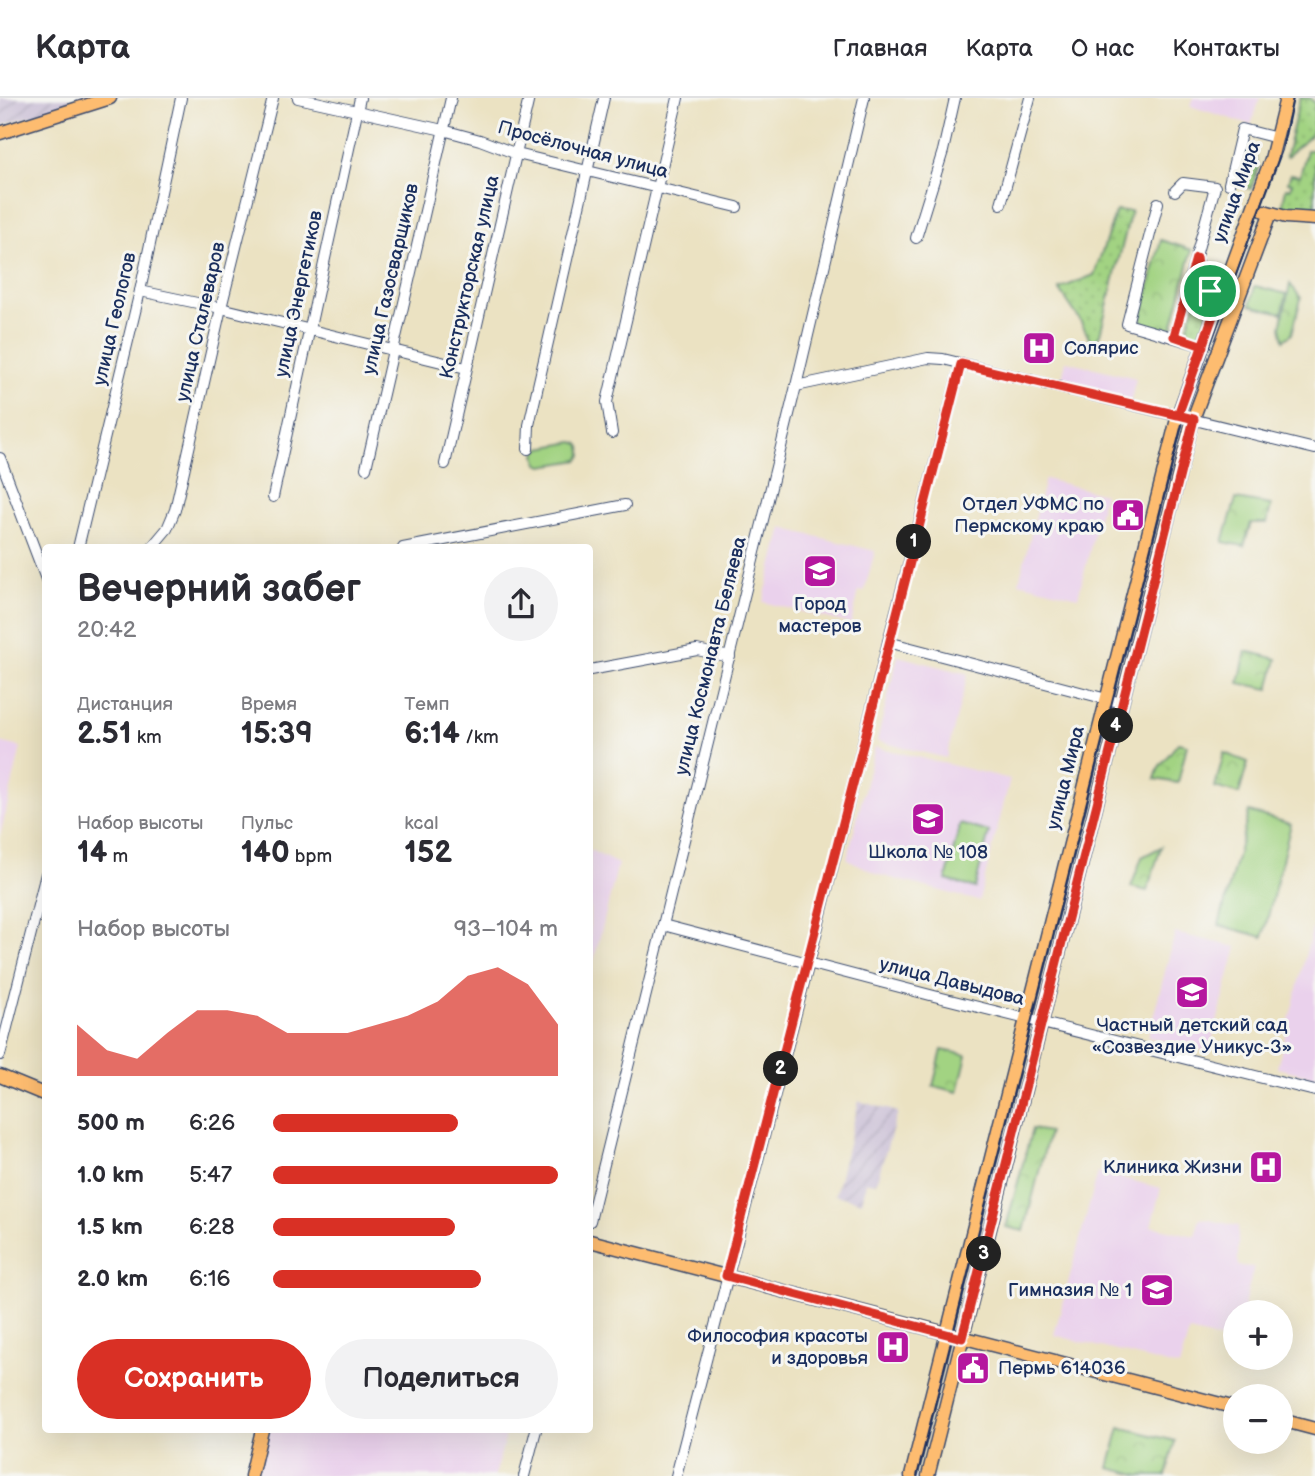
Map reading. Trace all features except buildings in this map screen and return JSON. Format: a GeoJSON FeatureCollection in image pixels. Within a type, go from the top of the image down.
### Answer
{"type":"FeatureCollection","features":[{"type":"Feature","properties":{"kind":"main road"},"geometry":{"type":"LineString","coordinates":[[0,133],[81,102],[110,98]]}},
{"type":"Feature","properties":{"kind":"main road","name":"улица Мира"},"geometry":{"type":"LineString","coordinates":[[911,1476],[1178,415],[1278,138],[1286,98]]}},
{"type":"Feature","properties":{"kind":"main road"},"geometry":{"type":"LineString","coordinates":[[1252,207],[1270,214],[1315,219]]}},
{"type":"Feature","properties":{"kind":"main road","name":"улица Мира"},"geometry":{"type":"LineString","coordinates":[[928,1476],[1194,419],[1270,214]]}},
{"type":"Feature","properties":{"kind":"main road"},"geometry":{"type":"LineString","coordinates":[[0,1076],[42,1093]]}},
{"type":"Feature","properties":{"kind":"main road"},"geometry":{"type":"LineString","coordinates":[[593,1242],[1223,1405]]}},
{"type":"Feature","properties":{"kind":"main road"},"geometry":{"type":"LineString","coordinates":[[1293,1423],[1315,1429]]}},
{"type":"Feature","properties":{"kind":"main road"},"geometry":{"type":"LineString","coordinates":[[251,1476],[261,1433]]}},
{"type":"Feature","properties":{"kind":"street","name":"улица Геологов"},"geometry":{"type":"LineString","coordinates":[[79,544],[140,291],[181,98]]}},
{"type":"Feature","properties":{"kind":"street","name":"улица Сталеваров"},"geometry":{"type":"LineString","coordinates":[[155,544],[167,530],[175,510],[221,307],[273,98]]}},
{"type":"Feature","properties":{"kind":"street","name":"Просёлочная улица"},"geometry":{"type":"LineString","coordinates":[[298,98],[443,130],[517,154],[737,207]]}},
{"type":"Feature","properties":{"kind":"street","name":"улица Энергетиков"},"geometry":{"type":"LineString","coordinates":[[273,497],[360,98]]}},
{"type":"Feature","properties":{"kind":"street","name":"улица Газосварщиков"},"geometry":{"type":"LineString","coordinates":[[366,468],[451,98]]}},
{"type":"Feature","properties":{"kind":"street","name":"Конструкторская улица"},"geometry":{"type":"LineString","coordinates":[[445,464],[529,98]]}},
{"type":"Feature","properties":{"kind":"street"},"geometry":{"type":"LineString","coordinates":[[528,449],[528,425],[604,98]]}},
{"type":"Feature","properties":{"kind":"street"},"geometry":{"type":"LineString","coordinates":[[612,433],[607,402],[678,98]]}},
{"type":"Feature","properties":{"kind":"street","name":"улица Космонавта Беляева"},"geometry":{"type":"LineString","coordinates":[[593,1209],[730,657],[864,98]]}},
{"type":"Feature","properties":{"kind":"street"},"geometry":{"type":"LineString","coordinates":[[916,239],[943,151],[955,98]]}},
{"type":"Feature","properties":{"kind":"street"},"geometry":{"type":"LineString","coordinates":[[1001,204],[1030,98]]}},
{"type":"Feature","properties":{"kind":"street"},"geometry":{"type":"LineString","coordinates":[[1229,184],[1242,129],[1278,138]]}},
{"type":"Feature","properties":{"kind":"street"},"geometry":{"type":"LineString","coordinates":[[1174,336],[1215,187],[1183,183],[1175,191]]}},
{"type":"Feature","properties":{"kind":"street"},"geometry":{"type":"LineString","coordinates":[[1158,203],[1127,324],[1203,346]]}},
{"type":"Feature","properties":{"kind":"street"},"geometry":{"type":"LineString","coordinates":[[1196,258],[1203,286],[1220,296]]}},
{"type":"Feature","properties":{"kind":"street"},"geometry":{"type":"LineString","coordinates":[[140,291],[221,307],[466,368]]}},
{"type":"Feature","properties":{"kind":"street"},"geometry":{"type":"LineString","coordinates":[[796,386],[928,358],[1315,449]]}},
{"type":"Feature","properties":{"kind":"street"},"geometry":{"type":"LineString","coordinates":[[676,1476],[961,364]]}},
{"type":"Feature","properties":{"kind":"street"},"geometry":{"type":"LineString","coordinates":[[0,458],[42,568]]}},
{"type":"Feature","properties":{"kind":"street"},"geometry":{"type":"LineString","coordinates":[[424,544],[625,505]]}},
{"type":"Feature","properties":{"kind":"street"},"geometry":{"type":"LineString","coordinates":[[888,642],[1122,703]]}},
{"type":"Feature","properties":{"kind":"street"},"geometry":{"type":"LineString","coordinates":[[593,669],[697,650],[730,657]]}},
{"type":"Feature","properties":{"kind":"street"},"geometry":{"type":"LineString","coordinates":[[0,1055],[42,890]]}},
{"type":"Feature","properties":{"kind":"street","name":"улица Давыдова"},"geometry":{"type":"LineString","coordinates":[[663,925],[1315,1091]]}},
{"type":"Feature","properties":{"kind":"street"},"geometry":{"type":"LineString","coordinates":[[524,1476],[535,1433]]}},
{"type":"Feature","properties":{"kind":"shaded area"},"geometry":{"type":"Polygon","coordinates":[[[0,98],[70,98],[72,103],[0,126],[0,98]]]}},
{"type":"Feature","properties":{"kind":"shaded area"},"geometry":{"type":"Polygon","coordinates":[[[1193,98],[1260,98],[1251,125],[1190,106],[1193,98]]]}},
{"type":"Feature","properties":{"kind":"shaded area"},"geometry":{"type":"Polygon","coordinates":[[[1066,361],[1136,378],[1130,404],[1060,386],[1066,361]]]}},
{"type":"Feature","properties":{"kind":"shaded area"},"geometry":{"type":"Polygon","coordinates":[[[1045,479],[1104,494],[1078,597],[1019,582],[1045,479]]]}},
{"type":"Feature","properties":{"kind":"shaded area","name":"Город мастеров"},"geometry":{"type":"Polygon","coordinates":[[[782,528],[875,551],[864,592],[859,591],[851,624],[763,602],[782,528]]]}},
{"type":"Feature","properties":{"kind":"shaded area","name":"Город мастеров"},"geometry":{"type":"Polygon","coordinates":[[[898,656],[968,674],[946,758],[877,741],[898,656]]]}},
{"type":"Feature","properties":{"kind":"shaded area"},"geometry":{"type":"Polygon","coordinates":[[[0,742],[21,747],[0,836],[0,742]]]}},
{"type":"Feature","properties":{"kind":"shaded area","name":"Школа № 108"},"geometry":{"type":"Polygon","coordinates":[[[875,747],[1010,779],[979,901],[880,875],[847,859],[875,747]]]}},
{"type":"Feature","properties":{"kind":"shaded area"},"geometry":{"type":"Polygon","coordinates":[[[593,852],[618,864],[593,960],[593,852]]]}},
{"type":"Feature","properties":{"kind":"shaded area"},"geometry":{"type":"Polygon","coordinates":[[[1312,929],[1315,930],[1315,1077],[1277,1068],[1312,929]]]}},
{"type":"Feature","properties":{"kind":"shaded area","name":"Частный детский сад «Созвездие Уникус-3»"},"geometry":{"type":"Polygon","coordinates":[[[1175,933],[1237,947],[1209,1052],[1148,1037],[1175,933]]]}},
{"type":"Feature","properties":{"kind":"shaded area"},"geometry":{"type":"Polygon","coordinates":[[[859,1101],[898,1112],[876,1183],[866,1182],[862,1202],[835,1195],[859,1101]]]}},
{"type":"Feature","properties":{"kind":"shaded area","name":"Гимназия № 1"},"geometry":{"type":"Polygon","coordinates":[[[1098,1172],[1161,1188],[1151,1226],[1195,1236],[1200,1218],[1238,1226],[1238,1266],[1254,1267],[1245,1300],[1223,1300],[1223,1340],[1189,1332],[1179,1367],[1054,1335],[1098,1172]]]}},
{"type":"Feature","properties":{"kind":"shaded area"},"geometry":{"type":"Polygon","coordinates":[[[267,1433],[506,1433],[495,1476],[257,1476],[267,1433]]]}},
{"type":"Feature","properties":{"kind":"green space"},"geometry":{"type":"Polygon","coordinates":[[[1300,98],[1310,98],[1315,103],[1314,126],[1309,137],[1288,157],[1286,156],[1300,98]]]}},
{"type":"Feature","properties":{"kind":"green space"},"geometry":{"type":"Polygon","coordinates":[[[1254,149],[1258,168],[1251,189],[1234,184],[1242,150],[1254,149]]]}},
{"type":"Feature","properties":{"kind":"green space"},"geometry":{"type":"Polygon","coordinates":[[[1307,150],[1315,150],[1315,212],[1282,208],[1286,188],[1290,189],[1292,183],[1288,182],[1291,174],[1300,176],[1307,150]]]}},
{"type":"Feature","properties":{"kind":"green space"},"geometry":{"type":"Polygon","coordinates":[[[1116,211],[1131,211],[1100,334],[1093,346],[1080,320],[1059,289],[1094,275],[1116,211]]]}},
{"type":"Feature","properties":{"kind":"green space"},"geometry":{"type":"Polygon","coordinates":[[[1161,240],[1192,250],[1171,332],[1140,324],[1161,240]]]}},
{"type":"Feature","properties":{"kind":"green space"},"geometry":{"type":"Polygon","coordinates":[[[1290,284],[1301,298],[1292,334],[1284,340],[1281,327],[1290,284]]]}},
{"type":"Feature","properties":{"kind":"green space"},"geometry":{"type":"Polygon","coordinates":[[[1255,286],[1287,294],[1282,313],[1250,305],[1255,286]]]}},
{"type":"Feature","properties":{"kind":"green space"},"geometry":{"type":"Polygon","coordinates":[[[1199,289],[1214,297],[1198,342],[1186,332],[1199,289]]]}},
{"type":"Feature","properties":{"kind":"green space"},"geometry":{"type":"Polygon","coordinates":[[[578,443],[581,448],[582,455],[579,460],[543,466],[538,464],[536,454],[541,448],[578,443]]]}},
{"type":"Feature","properties":{"kind":"green space"},"geometry":{"type":"Polygon","coordinates":[[[1236,499],[1271,505],[1267,523],[1251,523],[1244,546],[1223,542],[1236,499]]]}},
{"type":"Feature","properties":{"kind":"green space"},"geometry":{"type":"Polygon","coordinates":[[[1246,651],[1277,659],[1269,689],[1239,683],[1246,651]]]}},
{"type":"Feature","properties":{"kind":"green space"},"geometry":{"type":"Polygon","coordinates":[[[1178,743],[1187,745],[1178,783],[1155,779],[1159,767],[1178,743]]]}},
{"type":"Feature","properties":{"kind":"green space"},"geometry":{"type":"Polygon","coordinates":[[[1224,753],[1248,762],[1239,794],[1215,787],[1224,753]]]}},
{"type":"Feature","properties":{"kind":"green space"},"geometry":{"type":"Polygon","coordinates":[[[1249,812],[1291,824],[1263,937],[1219,925],[1249,812]]]}},
{"type":"Feature","properties":{"kind":"green space"},"geometry":{"type":"Polygon","coordinates":[[[960,824],[989,832],[975,888],[946,880],[960,824]]]}},
{"type":"Feature","properties":{"kind":"green space"},"geometry":{"type":"Polygon","coordinates":[[[1161,847],[1147,891],[1131,887],[1142,857],[1161,847]]]}},
{"type":"Feature","properties":{"kind":"green space"},"geometry":{"type":"Polygon","coordinates":[[[942,1050],[967,1055],[958,1092],[933,1086],[942,1050]]]}},
{"type":"Feature","properties":{"kind":"green space"},"geometry":{"type":"Polygon","coordinates":[[[1032,1129],[1049,1132],[1024,1231],[1006,1227],[1032,1129]]]}},
{"type":"Feature","properties":{"kind":"green space"},"geometry":{"type":"Polygon","coordinates":[[[1120,1427],[1175,1441],[1166,1476],[1141,1476],[1109,1468],[1120,1427]]]}},
{"type":"Feature","properties":{"kind":"tram line"},"geometry":{"type":"LineString","coordinates":[[917,1476],[1184,416],[1282,150],[1293,98]]}},
{"type":"Feature","properties":{"kind":"place","name":"Солярис"},"geometry":{"type":"Point","coordinates":[1039,348]}},
{"type":"Feature","properties":{"kind":"place","name":"Отдел УФМС по Пермскому краю"},"geometry":{"type":"Point","coordinates":[1128,515]}},
{"type":"Feature","properties":{"kind":"place","name":"Город мастеров"},"geometry":{"type":"Point","coordinates":[820,571]}},
{"type":"Feature","properties":{"kind":"place","name":"Школа № 108"},"geometry":{"type":"Point","coordinates":[928,819]}},
{"type":"Feature","properties":{"kind":"place","name":"Частный детский сад «Созвездие Уникус-3»"},"geometry":{"type":"Point","coordinates":[1192,992]}},
{"type":"Feature","properties":{"kind":"place","name":"Клиника Жизни"},"geometry":{"type":"Point","coordinates":[1266,1167]}},
{"type":"Feature","properties":{"kind":"place","name":"Гимназия № 1"},"geometry":{"type":"Point","coordinates":[1157,1290]}},
{"type":"Feature","properties":{"kind":"place","name":"Философия красоты и здоровья"},"geometry":{"type":"Point","coordinates":[893,1347]}},
{"type":"Feature","properties":{"kind":"place","name":"Пермь 614036"},"geometry":{"type":"Point","coordinates":[973,1368]}},
{"type":"Feature","properties":{"kind":"route"},"geometry":{"type":"LineString","coordinates":[[1210,291],[1199,279],[1196,258],[1174,336],[1203,346],[1178,415],[1194,419],[962,1338],[726,1276],[806,977],[888,642],[961,364],[1178,415],[1194,372],[1220,296],[1210,291]]}}]}
